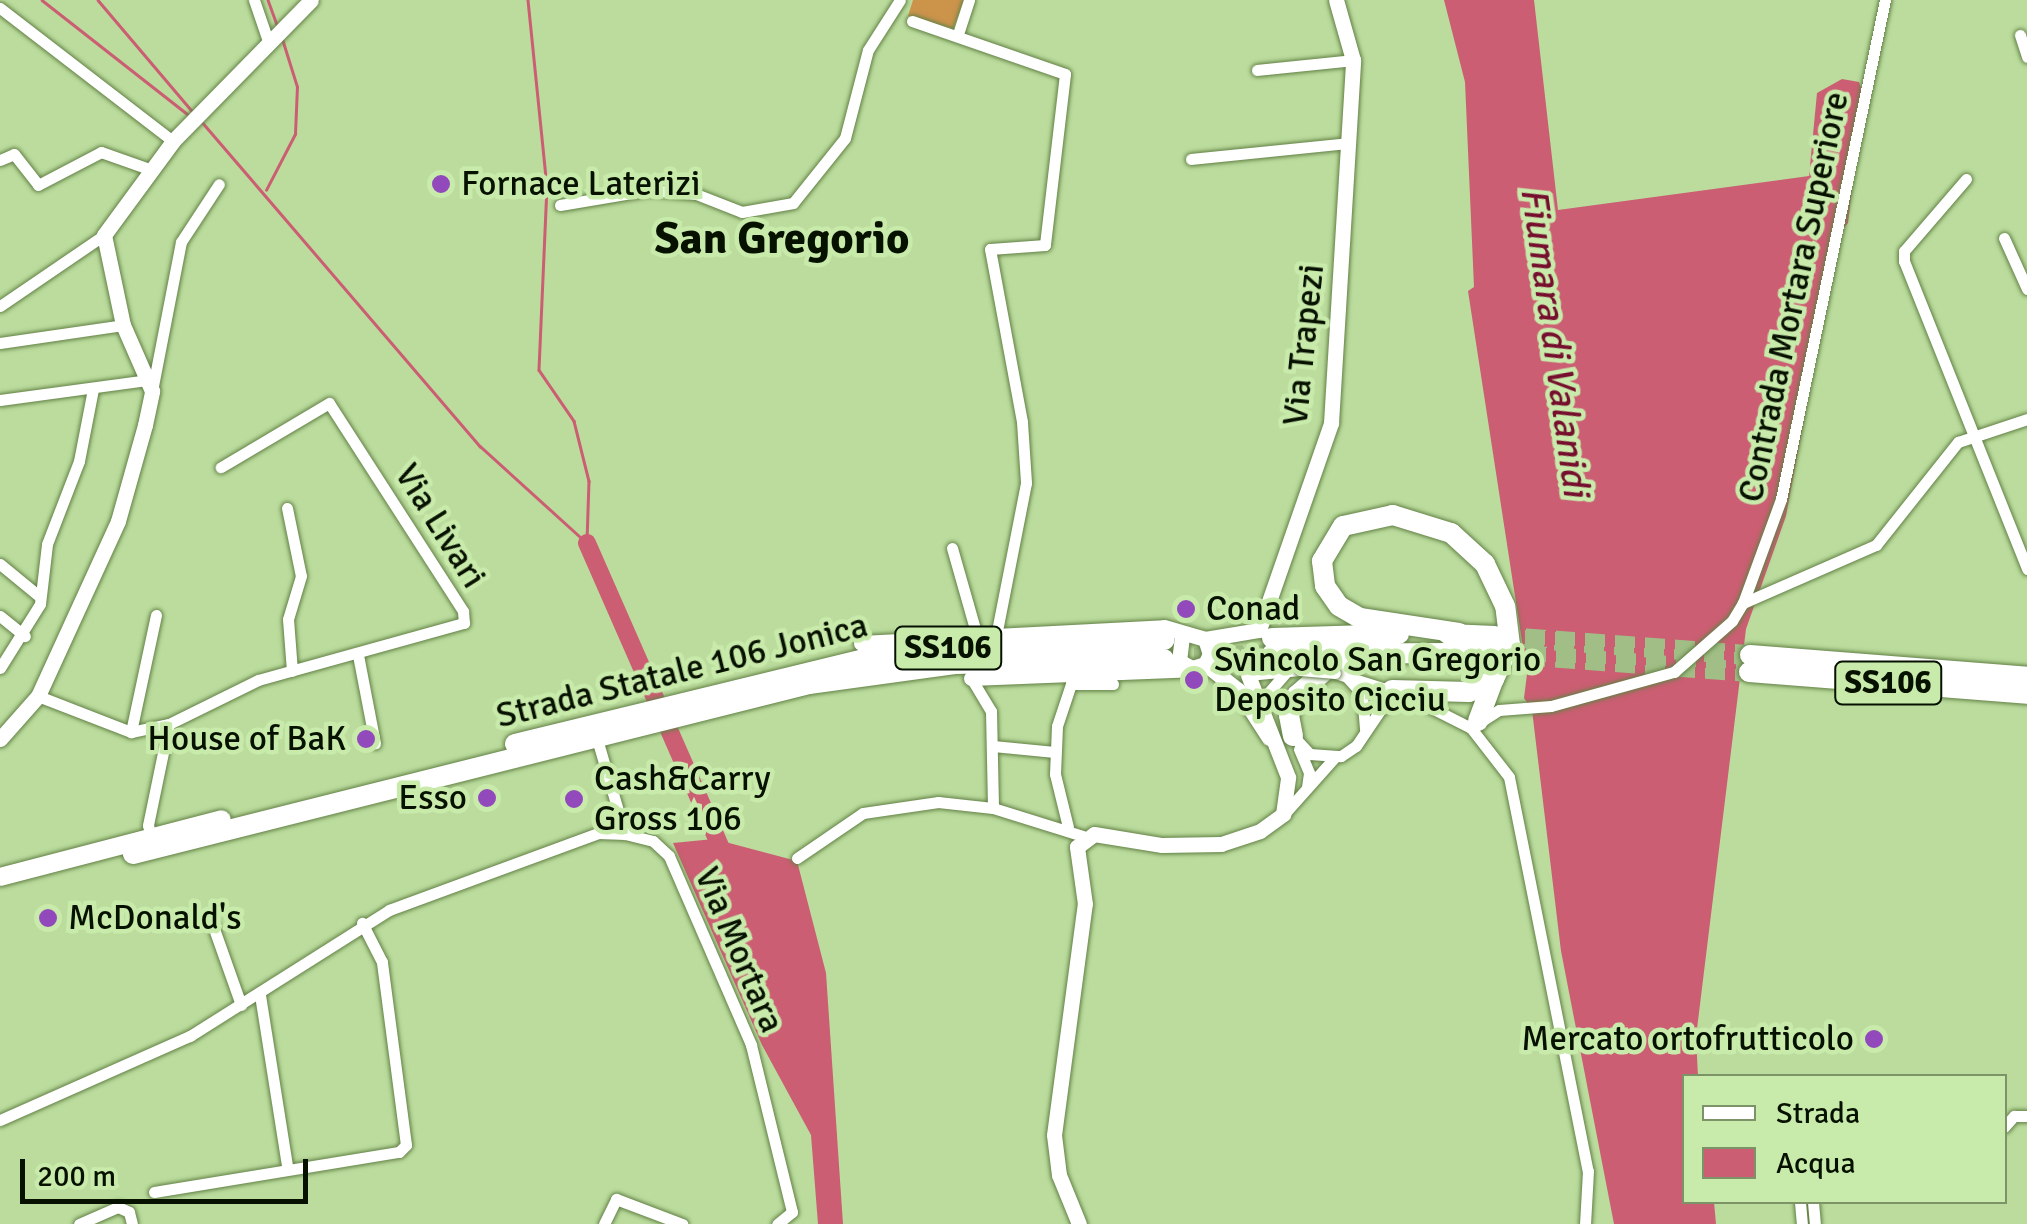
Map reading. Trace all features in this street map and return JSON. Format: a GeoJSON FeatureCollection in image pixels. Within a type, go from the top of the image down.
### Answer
{"type":"FeatureCollection","features":[{"type":"Feature","properties":{"kind":"highway"},"geometry":{"type":"LineString","coordinates":[[1462,643],[1346,612],[1323,578],[1331,538],[1357,518],[1393,515],[1432,524],[1467,545],[1505,606],[1510,645],[1475,725]]}},
{"type":"Feature","properties":{"kind":"highway"},"geometry":{"type":"LineString","coordinates":[[757,680],[861,642]]}},
{"type":"Feature","properties":{"kind":"highway"},"geometry":{"type":"LineString","coordinates":[[1292,736],[1294,700],[1328,668],[1355,658],[1462,643]]}},
{"type":"Feature","properties":{"kind":"highway"},"geometry":{"type":"LineString","coordinates":[[1272,646],[1496,645]]}},
{"type":"Feature","properties":{"kind":"highway","name":"Strada Statale 106 Jonica"},"geometry":{"type":"LineString","coordinates":[[133,854],[224,825],[607,731],[738,693],[878,671],[1170,646]]}},
{"type":"Feature","properties":{"kind":"highway","name":"Strada Statale 106 Jonica"},"geometry":{"type":"LineString","coordinates":[[738,693],[757,680],[948,648],[1170,646]]}},
{"type":"Feature","properties":{"kind":"highway","name":"SS106"},"geometry":{"type":"LineString","coordinates":[[2027,678],[1749,663],[2027,694]]}},
{"type":"Feature","properties":{"kind":"highway"},"geometry":{"type":"LineString","coordinates":[[878,671],[971,678]]}},
{"type":"Feature","properties":{"kind":"highway"},"geometry":{"type":"LineString","coordinates":[[1400,693],[1468,692],[1494,679]]}},
{"type":"Feature","properties":{"kind":"main road"},"geometry":{"type":"LineString","coordinates":[[0,878],[151,838],[224,825]]}},
{"type":"Feature","properties":{"kind":"main road"},"geometry":{"type":"LineString","coordinates":[[0,887],[133,854]]}},
{"type":"Feature","properties":{"kind":"street"},"geometry":{"type":"LineString","coordinates":[[254,0],[270,40]]}},
{"type":"Feature","properties":{"kind":"street"},"geometry":{"type":"LineString","coordinates":[[0,306],[104,235],[175,138],[311,0]]}},
{"type":"Feature","properties":{"kind":"street"},"geometry":{"type":"LineString","coordinates":[[560,206],[649,190],[696,194],[742,212],[792,203],[845,138],[868,50],[900,0]]}},
{"type":"Feature","properties":{"kind":"street"},"geometry":{"type":"LineString","coordinates":[[958,34],[969,0]]}},
{"type":"Feature","properties":{"kind":"street","name":"Via Trapezi"},"geometry":{"type":"LineString","coordinates":[[1205,639],[1258,630],[1313,486],[1334,398],[1353,60],[1336,0]]}},
{"type":"Feature","properties":{"kind":"street","name":"Contrada Mortara Superiore"},"geometry":{"type":"LineString","coordinates":[[1749,601],[1782,499],[1885,0]]}},
{"type":"Feature","properties":{"kind":"street"},"geometry":{"type":"LineString","coordinates":[[0,8],[175,138]]}},
{"type":"Feature","properties":{"kind":"street"},"geometry":{"type":"LineString","coordinates":[[912,21],[1065,74],[1045,245],[990,250],[1022,422],[1026,483],[998,631]]}},
{"type":"Feature","properties":{"kind":"street"},"geometry":{"type":"LineString","coordinates":[[2020,35],[2027,56]]}},
{"type":"Feature","properties":{"kind":"street"},"geometry":{"type":"LineString","coordinates":[[1257,70],[1353,60]]}},
{"type":"Feature","properties":{"kind":"street"},"geometry":{"type":"LineString","coordinates":[[1191,159],[1349,143]]}},
{"type":"Feature","properties":{"kind":"street"},"geometry":{"type":"LineString","coordinates":[[0,160],[14,154],[38,185],[101,152],[149,169]]}},
{"type":"Feature","properties":{"kind":"street"},"geometry":{"type":"LineString","coordinates":[[1966,179],[1904,251],[1970,434],[2027,570]]}},
{"type":"Feature","properties":{"kind":"street"},"geometry":{"type":"LineString","coordinates":[[2,734],[38,696],[118,521],[181,242],[219,184]]}},
{"type":"Feature","properties":{"kind":"street"},"geometry":{"type":"LineString","coordinates":[[104,235],[124,325],[149,386]]}},
{"type":"Feature","properties":{"kind":"street"},"geometry":{"type":"LineString","coordinates":[[2004,238],[2027,290]]}},
{"type":"Feature","properties":{"kind":"street"},"geometry":{"type":"LineString","coordinates":[[0,343],[124,325]]}},
{"type":"Feature","properties":{"kind":"street"},"geometry":{"type":"LineString","coordinates":[[0,400],[149,386]]}},
{"type":"Feature","properties":{"kind":"street"},"geometry":{"type":"LineString","coordinates":[[0,668],[25,636],[40,596],[47,544],[79,461],[93,389]]}},
{"type":"Feature","properties":{"kind":"street","name":"Via Livari"},"geometry":{"type":"LineString","coordinates":[[131,732],[169,724],[258,680],[456,630],[463,611],[329,403],[320,404],[221,466]]}},
{"type":"Feature","properties":{"kind":"street"},"geometry":{"type":"LineString","coordinates":[[1475,725],[1499,710],[1551,706],[1674,672],[1749,601],[1876,544],[1970,434],[2027,418]]}},
{"type":"Feature","properties":{"kind":"street"},"geometry":{"type":"LineString","coordinates":[[287,508],[301,576],[288,619],[292,671]]}},
{"type":"Feature","properties":{"kind":"street"},"geometry":{"type":"LineString","coordinates":[[952,548],[976,632]]}},
{"type":"Feature","properties":{"kind":"street"},"geometry":{"type":"LineString","coordinates":[[0,564],[40,596]]}},
{"type":"Feature","properties":{"kind":"street"},"geometry":{"type":"LineString","coordinates":[[38,696],[131,732],[156,615]]}},
{"type":"Feature","properties":{"kind":"street"},"geometry":{"type":"LineString","coordinates":[[0,616],[25,636]]}},
{"type":"Feature","properties":{"kind":"street"},"geometry":{"type":"LineString","coordinates":[[861,642],[976,632],[1164,627],[1176,656],[1221,674],[1294,670],[1340,674],[1400,693],[1475,725],[1498,756],[1518,801],[1588,1171],[1585,1224]]}},
{"type":"Feature","properties":{"kind":"street"},"geometry":{"type":"LineString","coordinates":[[971,678],[1198,666],[1210,654],[1205,639],[1170,646]]}},
{"type":"Feature","properties":{"kind":"street"},"geometry":{"type":"LineString","coordinates":[[358,655],[375,743]]}},
{"type":"Feature","properties":{"kind":"street"},"geometry":{"type":"LineString","coordinates":[[1261,702],[1294,670]]}},
{"type":"Feature","properties":{"kind":"street"},"geometry":{"type":"LineString","coordinates":[[1221,674],[1238,690],[1282,758]]}},
{"type":"Feature","properties":{"kind":"street"},"geometry":{"type":"LineString","coordinates":[[1340,674],[1362,694],[1364,734]]}},
{"type":"Feature","properties":{"kind":"street"},"geometry":{"type":"LineString","coordinates":[[1238,690],[1248,675]]}},
{"type":"Feature","properties":{"kind":"street"},"geometry":{"type":"LineString","coordinates":[[1248,675],[1282,758],[1290,792],[1283,814]]}},
{"type":"Feature","properties":{"kind":"street"},"geometry":{"type":"LineString","coordinates":[[993,808],[992,711],[1009,677]]}},
{"type":"Feature","properties":{"kind":"street"},"geometry":{"type":"LineString","coordinates":[[971,678],[992,711]]}},
{"type":"Feature","properties":{"kind":"street"},"geometry":{"type":"LineString","coordinates":[[1068,827],[1058,807],[1054,752],[1071,684],[1114,684]]}},
{"type":"Feature","properties":{"kind":"street"},"geometry":{"type":"LineString","coordinates":[[797,858],[863,813],[938,802],[993,808],[1068,827],[1083,836],[1221,844],[1260,832],[1283,814],[1400,693]]}},
{"type":"Feature","properties":{"kind":"street"},"geometry":{"type":"LineString","coordinates":[[151,838],[148,825],[169,724]]}},
{"type":"Feature","properties":{"kind":"street"},"geometry":{"type":"LineString","coordinates":[[0,1120],[190,1036],[260,994],[362,923],[598,832],[625,834],[607,731]]}},
{"type":"Feature","properties":{"kind":"street"},"geometry":{"type":"LineString","coordinates":[[1292,736],[1310,754],[1334,758]]}},
{"type":"Feature","properties":{"kind":"street"},"geometry":{"type":"LineString","coordinates":[[1292,736],[1309,773],[1300,798]]}},
{"type":"Feature","properties":{"kind":"street"},"geometry":{"type":"LineString","coordinates":[[993,746],[1054,752]]}},
{"type":"Feature","properties":{"kind":"street","name":"Via Mortara"},"geometry":{"type":"LineString","coordinates":[[625,834],[653,841],[670,856],[751,1045],[792,1212],[777,1224]]}},
{"type":"Feature","properties":{"kind":"street"},"geometry":{"type":"LineString","coordinates":[[1079,1224],[1056,1162],[1056,1098],[1079,969],[1086,904],[1074,860],[1083,836]]}},
{"type":"Feature","properties":{"kind":"street"},"geometry":{"type":"LineString","coordinates":[[212,923],[241,1005]]}},
{"type":"Feature","properties":{"kind":"street"},"geometry":{"type":"LineString","coordinates":[[154,1192],[286,1166],[398,1152],[406,1146],[382,962],[362,923]]}},
{"type":"Feature","properties":{"kind":"street"},"geometry":{"type":"LineString","coordinates":[[260,994],[286,1166]]}},
{"type":"Feature","properties":{"kind":"street"},"geometry":{"type":"LineString","coordinates":[[604,1224],[616,1199],[682,1224]]}},
{"type":"Feature","properties":{"kind":"street"},"geometry":{"type":"LineString","coordinates":[[79,1224],[118,1207],[130,1212],[132,1224]]}},
{"type":"Feature","properties":{"kind":"shaded area"},"geometry":{"type":"Polygon","coordinates":[[[913,0],[964,0],[953,29],[908,16],[913,0]]]}},
{"type":"Feature","properties":{"kind":"water","name":"Fiumara di Valanidi"},"geometry":{"type":"Polygon","coordinates":[[[1444,0],[1534,0],[1558,210],[1809,176],[1817,93],[1842,79],[1859,82],[1863,93],[1848,223],[1839,233],[1786,516],[1746,629],[1696,1037],[1698,1074],[1682,1074],[1682,1204],[1714,1204],[1716,1224],[1614,1224],[1561,951],[1532,710],[1524,698],[1527,674],[1468,291],[1474,287],[1465,82],[1444,0]]]}},
{"type":"Feature","properties":{"kind":"water"},"geometry":{"type":"Polygon","coordinates":[[[714,839],[797,861],[826,973],[843,1224],[818,1224],[811,1135],[762,1045],[673,843],[714,839]]]}},
{"type":"Feature","properties":{"kind":"waterway"},"geometry":{"type":"LineString","coordinates":[[42,0],[190,116]]}},
{"type":"Feature","properties":{"kind":"waterway"},"geometry":{"type":"LineString","coordinates":[[98,0],[194,113]]}},
{"type":"Feature","properties":{"kind":"waterway"},"geometry":{"type":"LineString","coordinates":[[268,0],[278,27]]}},
{"type":"Feature","properties":{"kind":"waterway"},"geometry":{"type":"LineString","coordinates":[[528,0],[547,186],[539,370],[574,421],[589,481],[587,541]]}},
{"type":"Feature","properties":{"kind":"waterway"},"geometry":{"type":"LineString","coordinates":[[266,190],[295,134],[297,87],[282,39]]}},
{"type":"Feature","properties":{"kind":"waterway"},"geometry":{"type":"LineString","coordinates":[[203,123],[480,446],[587,543]]}},
{"type":"Feature","properties":{"kind":"waterway"},"geometry":{"type":"LineString","coordinates":[[587,543],[725,858]]}},
{"type":"Feature","properties":{"kind":"tunnel"},"geometry":{"type":"LineString","coordinates":[[1495,636],[1750,655]]}},
{"type":"Feature","properties":{"kind":"tunnel"},"geometry":{"type":"LineString","coordinates":[[1496,653],[1749,672]]}},
{"type":"Feature","properties":{"kind":"tunnel"},"geometry":{"type":"LineString","coordinates":[[1164,659],[1272,654]]}},
{"type":"Feature","properties":{"kind":"place","name":"Fornace Laterizi"},"geometry":{"type":"Point","coordinates":[441,184]}},
{"type":"Feature","properties":{"kind":"place","name":"Conad"},"geometry":{"type":"Point","coordinates":[1186,609]}},
{"type":"Feature","properties":{"kind":"place","name":"Svincolo San Gregorio Deposito Cicciu"},"geometry":{"type":"Point","coordinates":[1194,680]}},
{"type":"Feature","properties":{"kind":"place","name":"House of BaK"},"geometry":{"type":"Point","coordinates":[366,739]}},
{"type":"Feature","properties":{"kind":"place","name":"Esso"},"geometry":{"type":"Point","coordinates":[487,798]}},
{"type":"Feature","properties":{"kind":"place","name":"Cash&Carry Gross 106"},"geometry":{"type":"Point","coordinates":[574,799]}},
{"type":"Feature","properties":{"kind":"place","name":"McDonald's"},"geometry":{"type":"Point","coordinates":[48,918]}},
{"type":"Feature","properties":{"kind":"place","name":"Mercato ortofrutticolo"},"geometry":{"type":"Point","coordinates":[1874,1039]}},
{"type":"Feature","properties":{"kind":"district","name":"San Gregorio"},"geometry":{"type":"Point","coordinates":[782,239]}}]}
